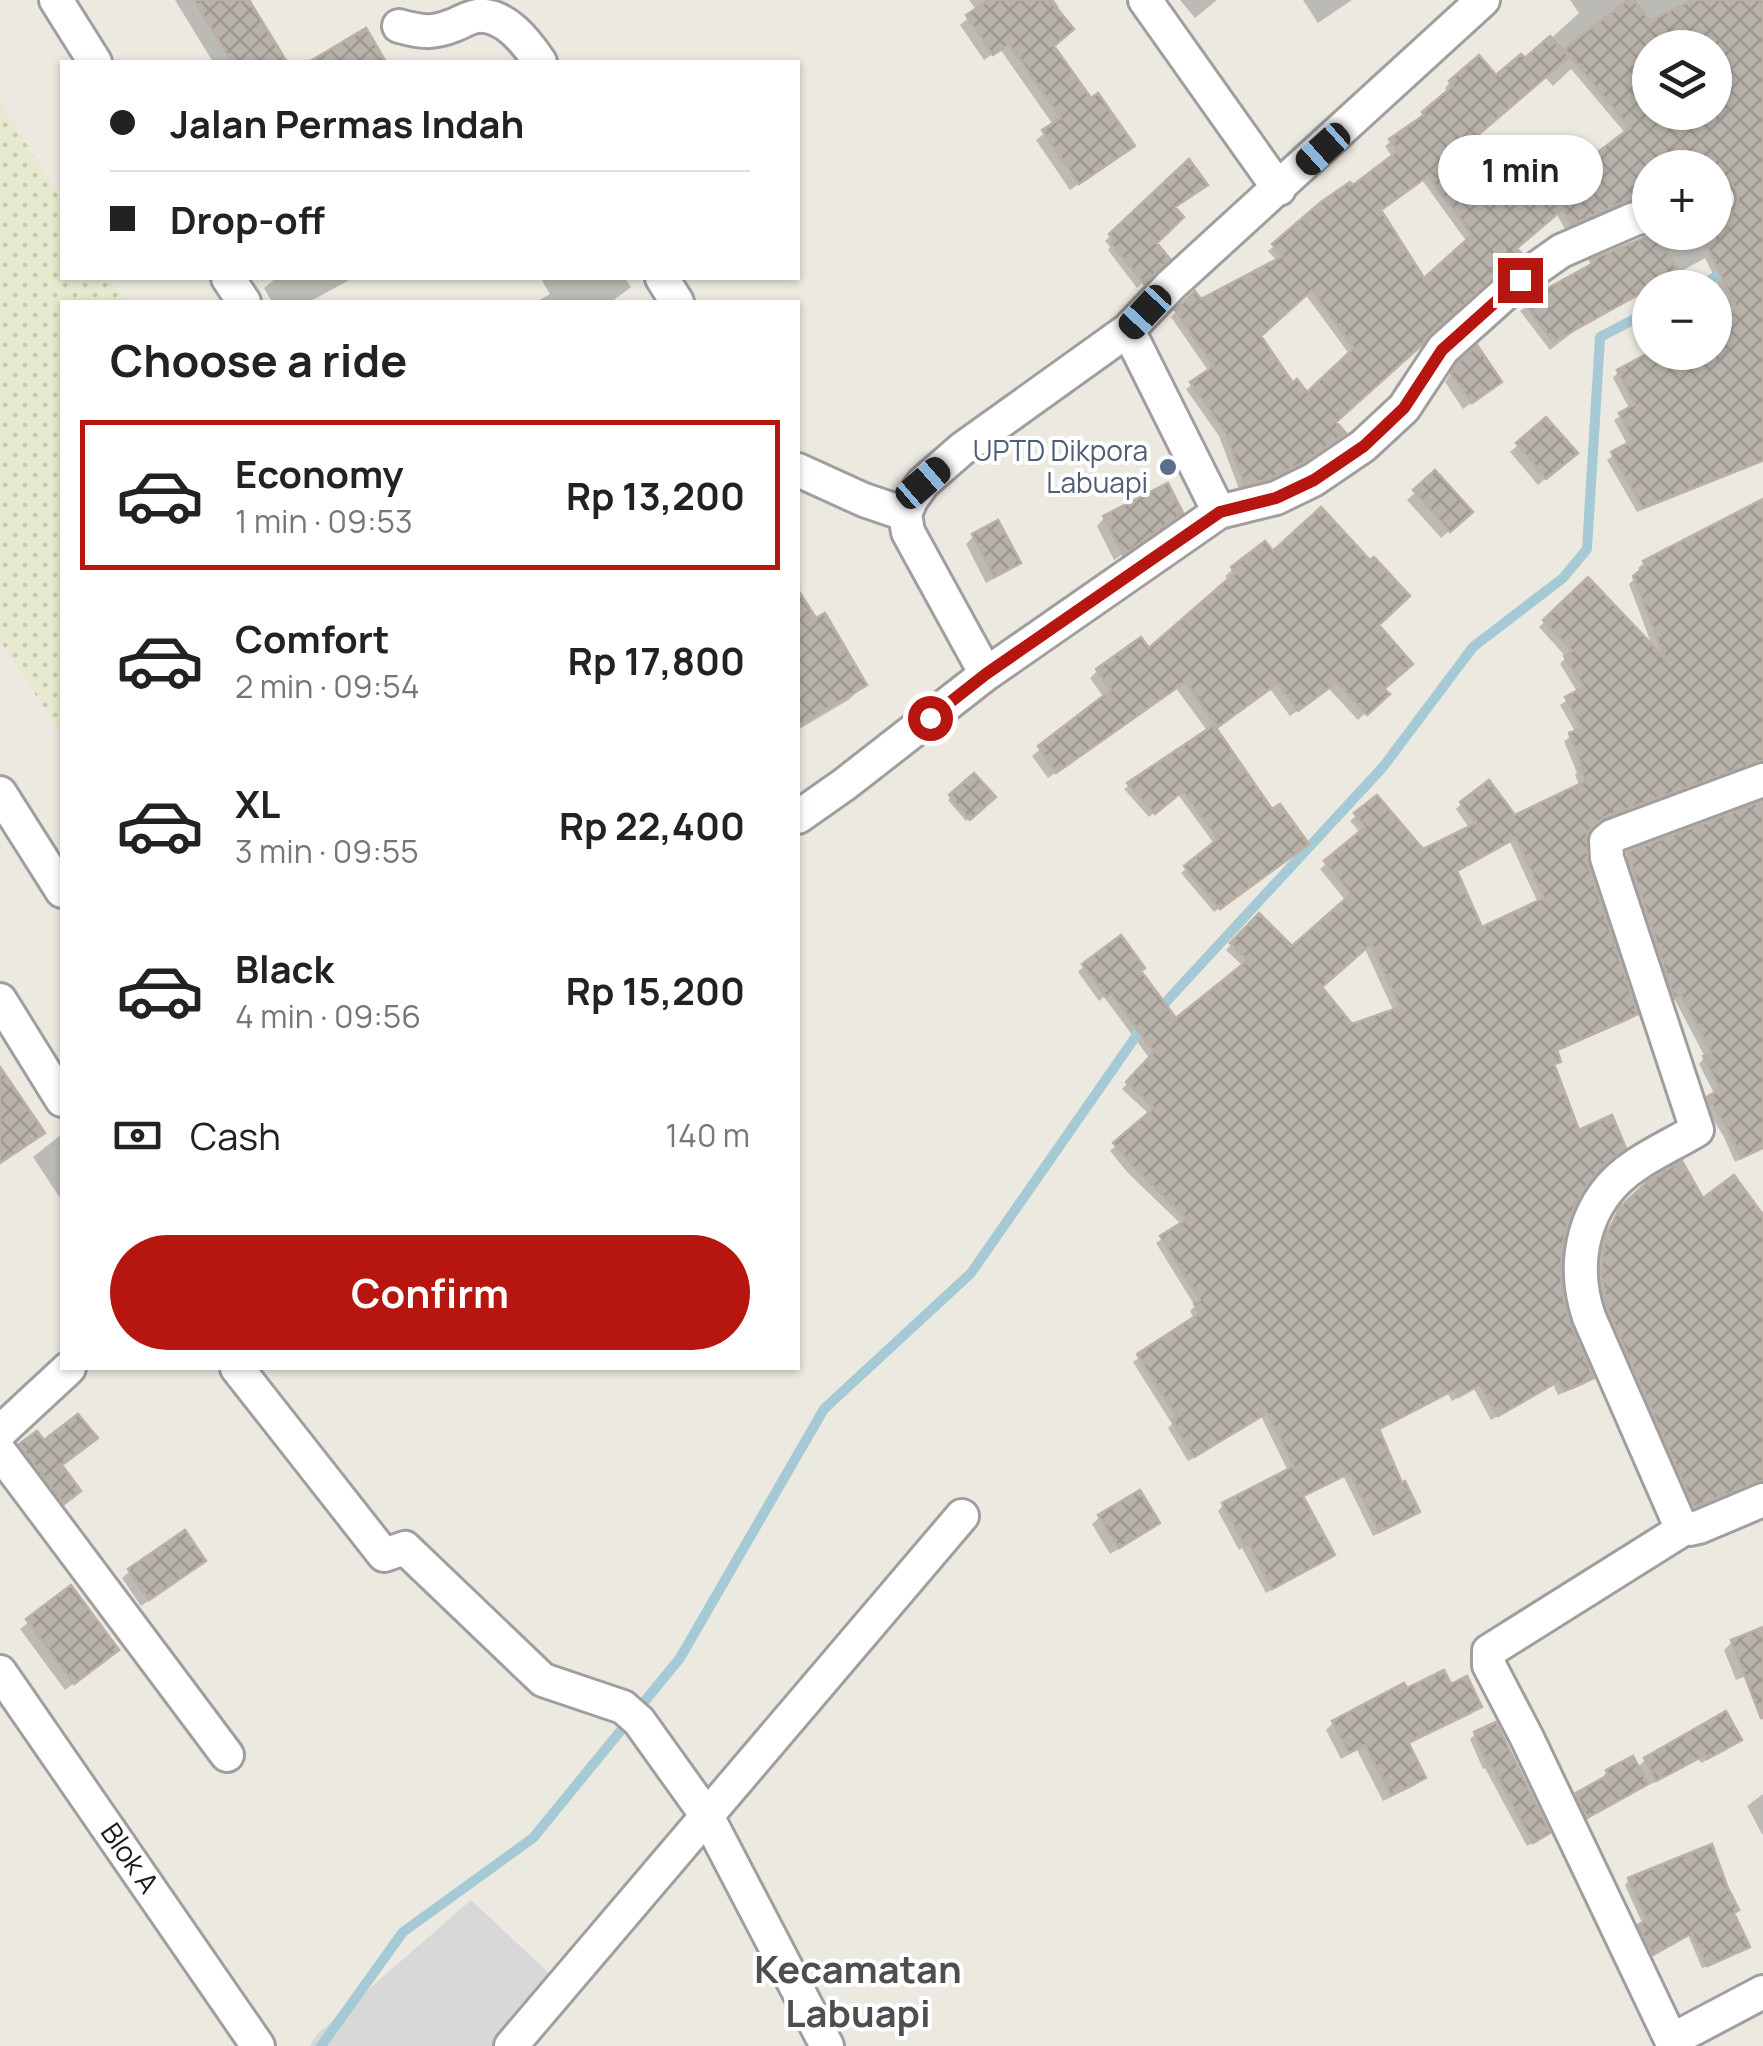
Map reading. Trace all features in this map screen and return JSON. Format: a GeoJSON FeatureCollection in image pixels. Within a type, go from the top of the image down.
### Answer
{"type":"FeatureCollection","features":[{"type":"Feature","properties":{"kind":"street"},"geometry":{"type":"LineString","coordinates":[[56,0],[93,60]]}},
{"type":"Feature","properties":{"kind":"street"},"geometry":{"type":"LineString","coordinates":[[1145,0],[1279,189]]}},
{"type":"Feature","properties":{"kind":"street"},"geometry":{"type":"LineString","coordinates":[[986,674],[908,532],[905,514],[923,483],[962,449],[1128,330],[1484,0]]}},
{"type":"Feature","properties":{"kind":"street"},"geometry":{"type":"LineString","coordinates":[[399,26],[425,33],[478,16],[493,19],[524,39],[539,60]]}},
{"type":"Feature","properties":{"kind":"street"},"geometry":{"type":"LineString","coordinates":[[800,816],[986,674],[1220,512],[1276,498],[1314,480],[1364,446],[1404,408],[1442,350],[1520,280],[1561,250],[1632,220]]}},
{"type":"Feature","properties":{"kind":"street"},"geometry":{"type":"LineString","coordinates":[[1128,330],[1220,512]]}},
{"type":"Feature","properties":{"kind":"street"},"geometry":{"type":"LineString","coordinates":[[800,471],[905,514]]}},
{"type":"Feature","properties":{"kind":"street"},"geometry":{"type":"LineString","coordinates":[[1763,780],[1612,836],[1605,846],[1697,1130],[1636,1164],[1607,1190],[1588,1224],[1580,1263],[1583,1299],[1675,1518],[1684,1528],[1699,1528],[1763,1500]]}},
{"type":"Feature","properties":{"kind":"street"},"geometry":{"type":"LineString","coordinates":[[0,793],[60,888]]}},
{"type":"Feature","properties":{"kind":"street"},"geometry":{"type":"LineString","coordinates":[[0,1000],[60,1097]]}},
{"type":"Feature","properties":{"kind":"street"},"geometry":{"type":"LineString","coordinates":[[0,1432],[67,1370]]}},
{"type":"Feature","properties":{"kind":"street"},"geometry":{"type":"LineString","coordinates":[[239,1370],[384,1555],[406,1548],[543,1680],[631,1714],[707,1816],[827,2046]]}},
{"type":"Feature","properties":{"kind":"street"},"geometry":{"type":"LineString","coordinates":[[0,1452],[228,1755]]}},
{"type":"Feature","properties":{"kind":"street"},"geometry":{"type":"LineString","coordinates":[[512,2046],[962,1516]]}},
{"type":"Feature","properties":{"kind":"street"},"geometry":{"type":"LineString","coordinates":[[1684,1528],[1489,1651],[1488,1666],[1527,1738],[1673,2043],[1763,1992]]}},
{"type":"Feature","properties":{"kind":"street","name":"Blok A"},"geometry":{"type":"LineString","coordinates":[[0,1672],[258,2046]]}},
{"type":"Feature","properties":{"kind":"shaded area"},"geometry":{"type":"Polygon","coordinates":[[[471,1900],[568,1991],[521,2046],[310,2046],[316,2035],[471,1900]]]}},
{"type":"Feature","properties":{"kind":"green space"},"geometry":{"type":"Polygon","coordinates":[[[0,101],[60,199],[60,280],[110,280],[124,300],[60,300],[60,732],[0,641],[0,101]]]}},
{"type":"Feature","properties":{"kind":"building"},"geometry":{"type":"Polygon","coordinates":[[[194,0],[249,0],[286,60],[231,60],[194,0]]]}},
{"type":"Feature","properties":{"kind":"building"},"geometry":{"type":"Polygon","coordinates":[[[989,0],[1050,0],[1074,29],[1054,46],[1091,98],[1098,93],[1135,146],[1079,184],[1042,130],[1061,118],[1009,44],[993,55],[966,15],[989,0]]]}},
{"type":"Feature","properties":{"kind":"building"},"geometry":{"type":"Polygon","coordinates":[[[1628,0],[1634,0],[1650,21],[1692,0],[1763,0],[1763,460],[1643,508],[1611,452],[1633,440],[1619,413],[1635,404],[1617,370],[1632,362],[1632,370],[1732,370],[1732,312],[1737,309],[1732,299],[1732,270],[1718,270],[1709,250],[1732,250],[1732,213],[1738,200],[1732,185],[1732,150],[1632,150],[1632,200],[1571,225],[1563,209],[1517,248],[1522,254],[1336,422],[1346,433],[1303,463],[1245,485],[1224,430],[1190,382],[1214,366],[1175,310],[1195,291],[1201,299],[1283,256],[1272,244],[1321,202],[1350,182],[1353,185],[1398,151],[1389,139],[1424,115],[1422,112],[1453,86],[1449,81],[1479,55],[1496,75],[1521,54],[1525,58],[1550,36],[1569,57],[1479,134],[1496,154],[1493,156],[1529,190],[1598,152],[1630,128],[1564,49],[1628,0]],[[1428,176],[1381,210],[1424,278],[1472,235],[1428,176]],[[1312,290],[1261,336],[1293,383],[1297,379],[1307,392],[1354,348],[1312,290]]]}},
{"type":"Feature","properties":{"kind":"building"},"geometry":{"type":"Polygon","coordinates":[[[366,28],[385,60],[312,60],[366,28]]]}},
{"type":"Feature","properties":{"kind":"building"},"geometry":{"type":"Polygon","coordinates":[[[1189,159],[1208,185],[1175,207],[1184,217],[1157,243],[1170,259],[1144,284],[1111,243],[1114,240],[1109,234],[1189,159]]]}},
{"type":"Feature","properties":{"kind":"building"},"geometry":{"type":"Polygon","coordinates":[[[1632,243],[1632,250],[1666,250],[1678,270],[1632,270],[1632,298],[1553,342],[1524,303],[1546,286],[1592,264],[1590,260],[1632,243]]]}},
{"type":"Feature","properties":{"kind":"building"},"geometry":{"type":"Polygon","coordinates":[[[1477,345],[1502,382],[1472,403],[1451,373],[1477,345]]]}},
{"type":"Feature","properties":{"kind":"building"},"geometry":{"type":"Polygon","coordinates":[[[1546,417],[1578,453],[1546,479],[1516,443],[1546,417]]]}},
{"type":"Feature","properties":{"kind":"building"},"geometry":{"type":"Polygon","coordinates":[[[1435,470],[1473,512],[1450,532],[1413,490],[1435,470]]]}},
{"type":"Feature","properties":{"kind":"building"},"geometry":{"type":"Polygon","coordinates":[[[1168,483],[1183,513],[1123,555],[1103,516],[1168,483]]]}},
{"type":"Feature","properties":{"kind":"building"},"geometry":{"type":"Polygon","coordinates":[[[1763,499],[1763,760],[1605,817],[1587,834],[1588,864],[1638,1014],[1557,1050],[1561,1062],[1554,1064],[1579,1130],[1612,1115],[1626,1148],[1587,1185],[1566,1229],[1562,1250],[1564,1301],[1594,1378],[1564,1391],[1559,1381],[1498,1416],[1480,1385],[1458,1397],[1454,1390],[1379,1429],[1402,1483],[1405,1481],[1420,1512],[1379,1532],[1350,1473],[1303,1496],[1335,1555],[1272,1589],[1222,1503],[1294,1466],[1267,1413],[1194,1457],[1172,1420],[1177,1417],[1137,1354],[1200,1313],[1194,1304],[1200,1300],[1160,1236],[1187,1219],[1113,1143],[1154,1108],[1126,1082],[1154,1052],[1111,993],[1106,997],[1082,964],[1121,935],[1145,968],[1141,971],[1176,1018],[1248,960],[1230,943],[1259,913],[1292,946],[1351,894],[1324,861],[1365,827],[1354,813],[1377,795],[1423,849],[1476,823],[1460,802],[1489,780],[1515,815],[1586,781],[1569,733],[1582,728],[1565,697],[1584,687],[1564,656],[1572,651],[1543,620],[1588,577],[1665,658],[1633,576],[1646,566],[1643,561],[1763,499]],[[1516,838],[1457,871],[1482,927],[1544,898],[1516,838]],[[1371,944],[1322,987],[1352,1024],[1400,1007],[1371,944]]]}},
{"type":"Feature","properties":{"kind":"building"},"geometry":{"type":"Polygon","coordinates":[[[1321,507],[1410,596],[1379,625],[1413,664],[1384,689],[1390,694],[1367,715],[1337,682],[1298,711],[1278,683],[1218,727],[1185,682],[1056,773],[1038,746],[1111,690],[1096,669],[1141,637],[1149,648],[1235,573],[1231,567],[1265,541],[1273,551],[1321,507]]]}},
{"type":"Feature","properties":{"kind":"building"},"geometry":{"type":"Polygon","coordinates":[[[998,520],[1021,563],[994,577],[972,534],[998,520]]]}},
{"type":"Feature","properties":{"kind":"building"},"geometry":{"type":"Polygon","coordinates":[[[800,593],[816,618],[825,613],[867,685],[800,725],[800,593]]]}},
{"type":"Feature","properties":{"kind":"building"},"geometry":{"type":"Polygon","coordinates":[[[1214,725],[1272,809],[1280,804],[1309,844],[1220,909],[1184,866],[1218,839],[1183,791],[1155,814],[1127,783],[1214,725]]]}},
{"type":"Feature","properties":{"kind":"building"},"geometry":{"type":"Polygon","coordinates":[[[974,773],[996,797],[970,820],[949,795],[974,773]]]}},
{"type":"Feature","properties":{"kind":"building"},"geometry":{"type":"Polygon","coordinates":[[[1763,801],[1763,1148],[1741,1158],[1707,1097],[1720,1089],[1703,1056],[1711,1052],[1681,995],[1674,998],[1627,852],[1763,801]]]}},
{"type":"Feature","properties":{"kind":"building"},"geometry":{"type":"Polygon","coordinates":[[[0,1067],[45,1133],[0,1163],[0,1067]]]}},
{"type":"Feature","properties":{"kind":"building"},"geometry":{"type":"Polygon","coordinates":[[[1682,1161],[1703,1198],[1734,1175],[1763,1215],[1763,1480],[1694,1507],[1608,1310],[1601,1274],[1605,1238],[1620,1207],[1648,1181],[1682,1161]]]}},
{"type":"Feature","properties":{"kind":"building"},"geometry":{"type":"Polygon","coordinates":[[[78,1414],[98,1438],[62,1465],[81,1491],[64,1504],[19,1444],[37,1431],[44,1440],[78,1414]]]}},
{"type":"Feature","properties":{"kind":"building"},"geometry":{"type":"Polygon","coordinates":[[[1140,1490],[1160,1523],[1119,1548],[1098,1515],[1140,1490]]]}},
{"type":"Feature","properties":{"kind":"building"},"geometry":{"type":"Polygon","coordinates":[[[185,1530],[206,1561],[149,1600],[128,1569],[185,1530]]]}},
{"type":"Feature","properties":{"kind":"building"},"geometry":{"type":"Polygon","coordinates":[[[71,1585],[119,1650],[74,1684],[26,1619],[71,1585]]]}},
{"type":"Feature","properties":{"kind":"building"},"geometry":{"type":"Polygon","coordinates":[[[1763,1627],[1763,1718],[1761,1718],[1731,1640],[1763,1627]]]}},
{"type":"Feature","properties":{"kind":"building"},"geometry":{"type":"Polygon","coordinates":[[[1444,1670],[1451,1684],[1467,1676],[1482,1707],[1408,1742],[1426,1778],[1391,1795],[1365,1745],[1349,1753],[1332,1721],[1404,1683],[1407,1688],[1444,1670]]]}},
{"type":"Feature","properties":{"kind":"building"},"geometry":{"type":"Polygon","coordinates":[[[1726,1711],[1742,1740],[1656,1781],[1644,1758],[1726,1711]]]}},
{"type":"Feature","properties":{"kind":"building"},"geometry":{"type":"Polygon","coordinates":[[[1496,1722],[1550,1833],[1533,1843],[1491,1764],[1488,1765],[1474,1732],[1496,1722]]]}},
{"type":"Feature","properties":{"kind":"building"},"geometry":{"type":"Polygon","coordinates":[[[1633,1756],[1648,1784],[1587,1818],[1576,1793],[1633,1756]]]}},
{"type":"Feature","properties":{"kind":"building"},"geometry":{"type":"Polygon","coordinates":[[[1712,1844],[1739,1910],[1734,1913],[1750,1947],[1707,1966],[1692,1933],[1653,1955],[1638,1925],[1647,1920],[1628,1878],[1712,1844]]]}},
{"type":"Feature","properties":{"kind":"waterway"},"geometry":{"type":"LineString","coordinates":[[321,2046],[403,1932],[533,1838],[680,1658],[824,1409],[971,1273],[1141,1029],[1383,767],[1473,647],[1563,578],[1587,549],[1600,337],[1632,320]]}},
{"type":"Feature","properties":{"kind":"place","name":"UPTD Dikpora Labuapi"},"geometry":{"type":"Point","coordinates":[1168,467]}},
{"type":"Feature","properties":{"kind":"district","name":"Kecamatan Labuapi"},"geometry":{"type":"Point","coordinates":[858,1992]}},
{"type":"Feature","properties":{"kind":"route"},"geometry":{"type":"LineString","coordinates":[[930,718],[986,674],[1220,512],[1276,498],[1314,480],[1364,446],[1404,408],[1442,350],[1520,280]]}}]}
